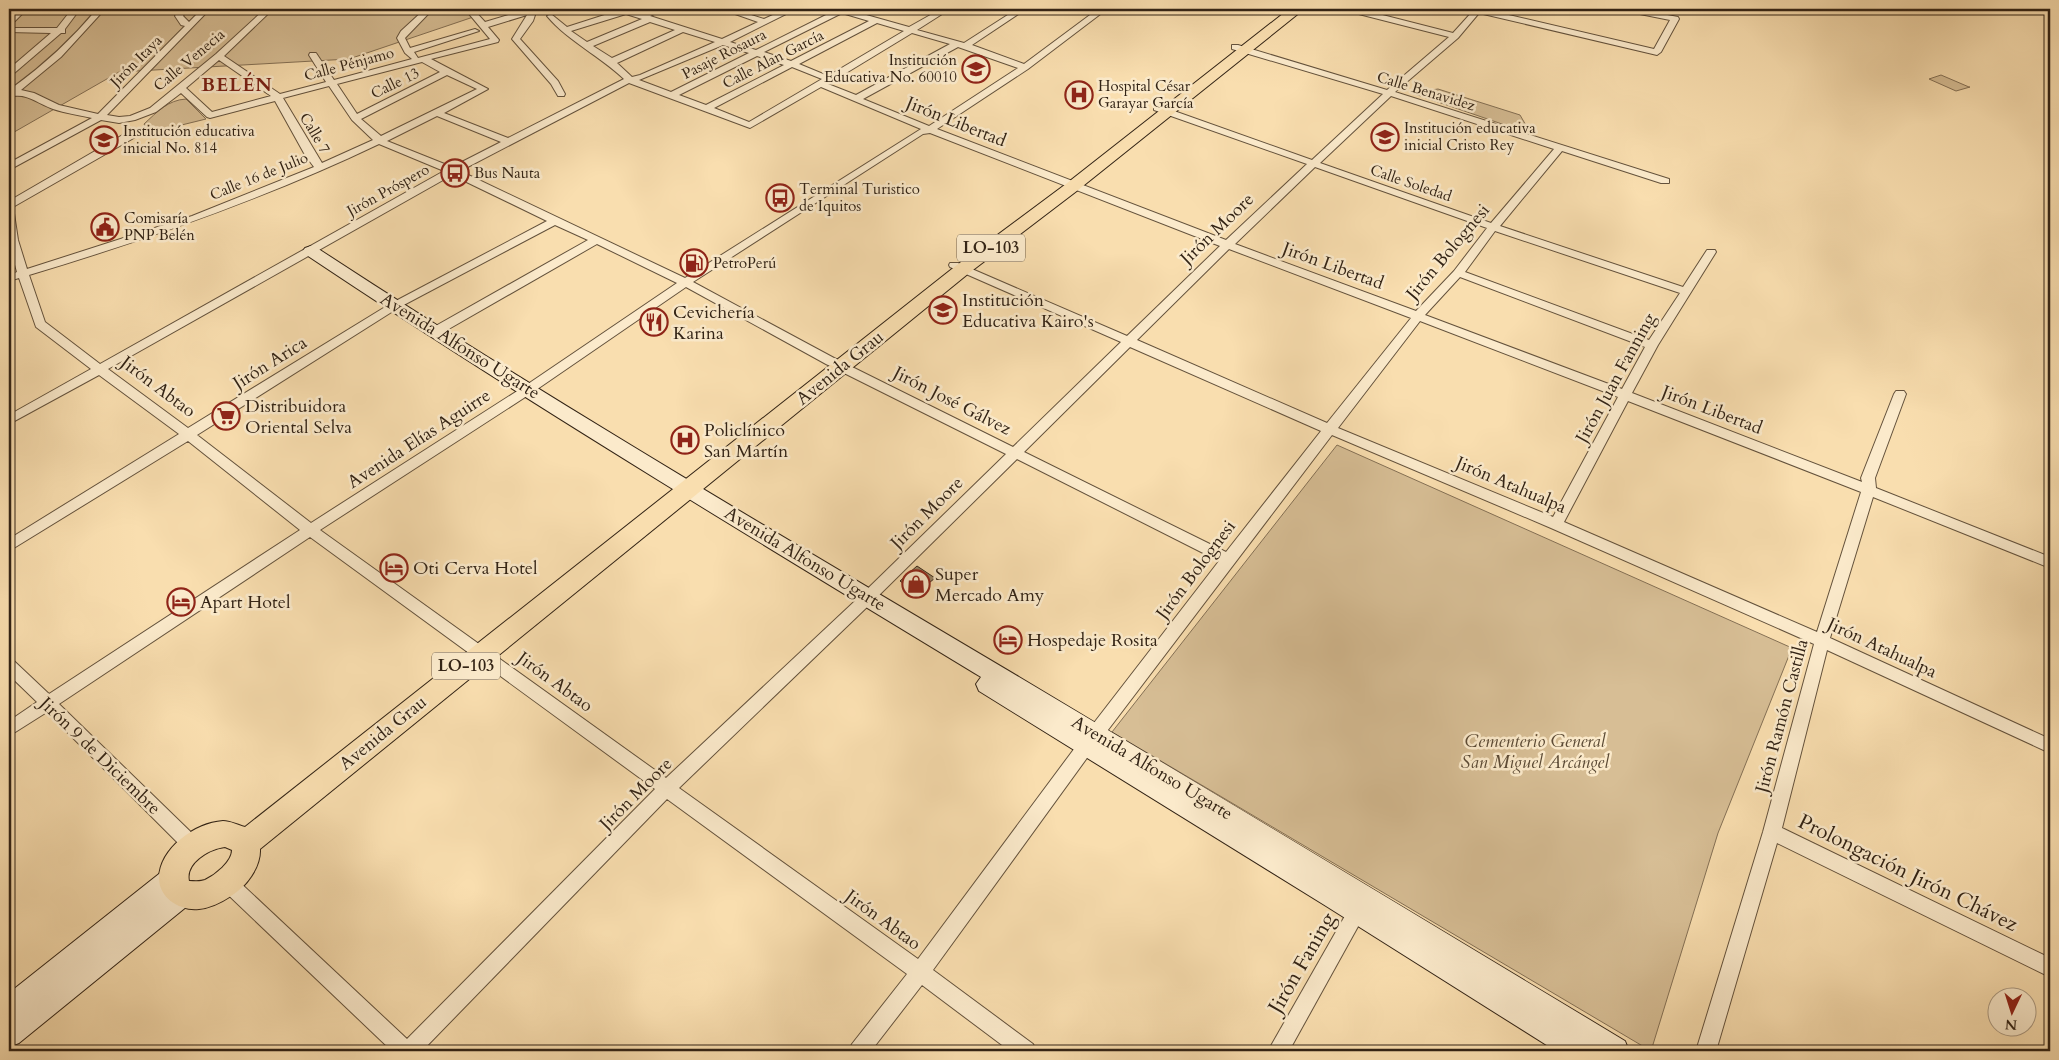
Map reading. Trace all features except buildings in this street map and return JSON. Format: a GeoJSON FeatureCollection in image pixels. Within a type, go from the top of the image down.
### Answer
{"type":"FeatureCollection","features":[{"type":"Feature","properties":{"kind":"main road","name":"Avenida Grau"},"geometry":{"type":"LineString","coordinates":[[1240,49],[1285,9]]}},
{"type":"Feature","properties":{"kind":"main road","name":"Avenida Grau"},"geometry":{"type":"LineString","coordinates":[[240,840],[836,363],[959,267],[1068,186],[1240,49],[1297,9]]}},
{"type":"Feature","properties":{"kind":"main road","name":"Avenida Alfonso Ugarte"},"geometry":{"type":"LineString","coordinates":[[311,251],[394,306],[682,486],[702,509],[865,601],[1361,904],[1615,1051]]}},
{"type":"Feature","properties":{"kind":"main road"},"geometry":{"type":"LineString","coordinates":[[9,1034],[177,887],[178,862],[192,846],[214,835],[240,840],[247,853],[238,873],[228,883],[204,895],[192,896],[177,887]]}},
{"type":"Feature","properties":{"kind":"main road"},"geometry":{"type":"LineString","coordinates":[[9,1010],[177,887]]}},
{"type":"Feature","properties":{"kind":"main road","name":"Avenida Alfonso Ugarte"},"geometry":{"type":"LineString","coordinates":[[1361,904],[1581,1051]]}},
{"type":"Feature","properties":{"kind":"street"},"geometry":{"type":"LineString","coordinates":[[9,22],[23,9]]}},
{"type":"Feature","properties":{"kind":"street"},"geometry":{"type":"LineString","coordinates":[[9,73],[59,31],[76,9]]}},
{"type":"Feature","properties":{"kind":"street"},"geometry":{"type":"LineString","coordinates":[[10,92],[58,56],[85,30],[100,9]]}},
{"type":"Feature","properties":{"kind":"street"},"geometry":{"type":"LineString","coordinates":[[183,9],[179,16],[184,23],[191,26]]}},
{"type":"Feature","properties":{"kind":"street","name":"Jirón Itaya"},"geometry":{"type":"LineString","coordinates":[[9,167],[100,117],[206,9]]}},
{"type":"Feature","properties":{"kind":"street","name":"Calle Venecia"},"geometry":{"type":"LineString","coordinates":[[100,117],[119,120],[145,114],[181,88],[219,56],[269,9]]}},
{"type":"Feature","properties":{"kind":"street"},"geometry":{"type":"LineString","coordinates":[[429,9],[401,38],[408,51],[419,59],[448,72]]}},
{"type":"Feature","properties":{"kind":"street"},"geometry":{"type":"LineString","coordinates":[[469,9],[485,25],[534,9]]}},
{"type":"Feature","properties":{"kind":"street"},"geometry":{"type":"LineString","coordinates":[[534,9],[529,21],[516,39],[555,82],[561,94]]}},
{"type":"Feature","properties":{"kind":"street"},"geometry":{"type":"LineString","coordinates":[[587,45],[646,18],[660,9]]}},
{"type":"Feature","properties":{"kind":"street"},"geometry":{"type":"LineString","coordinates":[[726,9],[765,22]]}},
{"type":"Feature","properties":{"kind":"street","name":"Jirón Próspero"},"geometry":{"type":"LineString","coordinates":[[9,420],[508,141],[625,81],[643,77],[792,9]]}},
{"type":"Feature","properties":{"kind":"street"},"geometry":{"type":"LineString","coordinates":[[857,14],[866,9]]}},
{"type":"Feature","properties":{"kind":"street"},"geometry":{"type":"LineString","coordinates":[[551,16],[565,30],[612,62],[630,80],[750,125],[946,9]]}},
{"type":"Feature","properties":{"kind":"street"},"geometry":{"type":"LineString","coordinates":[[856,99],[961,45],[1022,9]]}},
{"type":"Feature","properties":{"kind":"street"},"geometry":{"type":"LineString","coordinates":[[929,130],[1025,67],[1103,9]]}},
{"type":"Feature","properties":{"kind":"street"},"geometry":{"type":"LineString","coordinates":[[1350,9],[1455,36]]}},
{"type":"Feature","properties":{"kind":"street"},"geometry":{"type":"LineString","coordinates":[[1475,10],[1657,52],[1675,19],[1625,9]]}},
{"type":"Feature","properties":{"kind":"street"},"geometry":{"type":"LineString","coordinates":[[565,30],[622,10]]}},
{"type":"Feature","properties":{"kind":"street","name":"Jirón Libertad"},"geometry":{"type":"LineString","coordinates":[[622,10],[794,65],[856,99],[1068,186],[1625,395],[1869,489],[2050,563]]}},
{"type":"Feature","properties":{"kind":"street"},"geometry":{"type":"LineString","coordinates":[[839,10],[961,45],[1025,67]]}},
{"type":"Feature","properties":{"kind":"street","name":"Pasaje Rosaura"},"geometry":{"type":"LineString","coordinates":[[672,95],[839,10]]}},
{"type":"Feature","properties":{"kind":"street","name":"Jirón Moore"},"geometry":{"type":"LineString","coordinates":[[410,1051],[666,789],[865,601],[1226,246],[1390,93],[1455,36],[1475,10]]}},
{"type":"Feature","properties":{"kind":"street","name":"Calle Alan García"},"geometry":{"type":"LineString","coordinates":[[707,108],[794,65],[877,20]]}},
{"type":"Feature","properties":{"kind":"street","name":"Calle Pénjamo"},"geometry":{"type":"LineString","coordinates":[[181,88],[210,115],[496,40],[485,25]]}},
{"type":"Feature","properties":{"kind":"street"},"geometry":{"type":"LineString","coordinates":[[612,62],[682,29]]}},
{"type":"Feature","properties":{"kind":"street"},"geometry":{"type":"LineString","coordinates":[[9,30],[85,30]]}},
{"type":"Feature","properties":{"kind":"street"},"geometry":{"type":"LineString","coordinates":[[408,51],[475,31]]}},
{"type":"Feature","properties":{"kind":"street","name":"Calle Benavidez"},"geometry":{"type":"LineString","coordinates":[[1240,49],[1390,93],[1665,181]]}},
{"type":"Feature","properties":{"kind":"street","name":"Jirón José Gálvez"},"geometry":{"type":"LineString","coordinates":[[313,55],[355,118],[380,141],[452,171],[556,220],[689,286],[836,363],[1228,559]]}},
{"type":"Feature","properties":{"kind":"street","name":"Calle 7"},"geometry":{"type":"LineString","coordinates":[[219,56],[278,97],[310,155],[320,168]]}},
{"type":"Feature","properties":{"kind":"street","name":"Calle 16 de Julio"},"geometry":{"type":"LineString","coordinates":[[9,278],[100,252],[256,196],[380,141],[484,89],[448,72]]}},
{"type":"Feature","properties":{"kind":"street","name":"Calle 13"},"geometry":{"type":"LineString","coordinates":[[355,118],[448,72]]}},
{"type":"Feature","properties":{"kind":"street"},"geometry":{"type":"LineString","coordinates":[[10,92],[31,95],[56,107],[100,117]]}},
{"type":"Feature","properties":{"kind":"street","name":"Calle Soledad"},"geometry":{"type":"LineString","coordinates":[[1162,110],[1493,227],[1685,292]]}},
{"type":"Feature","properties":{"kind":"street"},"geometry":{"type":"LineString","coordinates":[[437,113],[508,141]]}},
{"type":"Feature","properties":{"kind":"street","name":"Avenida Elías Aguirre"},"geometry":{"type":"LineString","coordinates":[[9,740],[51,707],[811,206],[929,135],[929,130]]}},
{"type":"Feature","properties":{"kind":"street"},"geometry":{"type":"LineString","coordinates":[[9,206],[129,135],[141,131]]}},
{"type":"Feature","properties":{"kind":"street","name":"Jirón Bolognesi"},"geometry":{"type":"LineString","coordinates":[[859,1051],[920,972],[1090,740],[1228,559],[1418,316],[1458,273],[1493,227],[1560,148]]}},
{"type":"Feature","properties":{"kind":"street","name":"Jirón Abtao"},"geometry":{"type":"LineString","coordinates":[[9,206],[13,240],[22,274],[40,324],[314,533],[920,972],[1026,1051]]}},
{"type":"Feature","properties":{"kind":"street","name":"Jirón Arica"},"geometry":{"type":"LineString","coordinates":[[9,546],[189,436],[394,306],[556,220]]}},
{"type":"Feature","properties":{"kind":"street"},"geometry":{"type":"LineString","coordinates":[[436,331],[596,241]]}},
{"type":"Feature","properties":{"kind":"street","name":"Jirón Juan Fanning"},"geometry":{"type":"LineString","coordinates":[[1556,524],[1652,345],[1711,252]]}},
{"type":"Feature","properties":{"kind":"street","name":"Jirón Atahualpa"},"geometry":{"type":"LineString","coordinates":[[959,267],[1329,429],[1556,524],[1822,641],[2050,746]]}},
{"type":"Feature","properties":{"kind":"street"},"geometry":{"type":"LineString","coordinates":[[1458,273],[1652,345]]}},
{"type":"Feature","properties":{"kind":"street","name":"Jirón Ramón Castilla"},"geometry":{"type":"LineString","coordinates":[[1706,1051],[1772,832],[1822,641],[1869,489],[1868,478],[1900,394]]}},
{"type":"Feature","properties":{"kind":"street","name":"Jirón 9 de Diciembre"},"geometry":{"type":"LineString","coordinates":[[9,665],[192,846]]}},
{"type":"Feature","properties":{"kind":"street","name":"Avenida Elías Aguirre"},"geometry":{"type":"LineString","coordinates":[[9,729],[51,707]]}},
{"type":"Feature","properties":{"kind":"street","name":"Prolongación Jirón Chávez"},"geometry":{"type":"LineString","coordinates":[[1772,832],[2050,968]]}},
{"type":"Feature","properties":{"kind":"street"},"geometry":{"type":"LineString","coordinates":[[228,883],[406,1051]]}},
{"type":"Feature","properties":{"kind":"street","name":"Jirón Faning"},"geometry":{"type":"LineString","coordinates":[[1278,1051],[1361,904]]}},
{"type":"Feature","properties":{"kind":"green space"},"geometry":{"type":"Polygon","coordinates":[[[9,9],[497,9],[349,59],[119,72],[9,135],[9,9]]]}},
{"type":"Feature","properties":{"kind":"green space"},"geometry":{"type":"Polygon","coordinates":[[[1941,75],[1970,87],[1956,91],[1929,79],[1941,75]]]}},
{"type":"Feature","properties":{"kind":"green space"},"geometry":{"type":"Polygon","coordinates":[[[1438,89],[1520,115],[1531,134],[1412,93],[1438,89]]]}},
{"type":"Feature","properties":{"kind":"green space"},"geometry":{"type":"Polygon","coordinates":[[[186,99],[206,119],[149,133],[144,124],[168,104],[186,99]]]}},
{"type":"Feature","properties":{"kind":"green space","name":"Cementerio General San Miguel Arcángel"},"geometry":{"type":"Polygon","coordinates":[[[1337,445],[1792,648],[1718,833],[1651,1051],[1112,732],[1337,445]]]}},
{"type":"Feature","properties":{"kind":"place","name":"Institución Educativa No. 60010"},"geometry":{"type":"Point","coordinates":[976,69]}},
{"type":"Feature","properties":{"kind":"place","name":"Hospital César Garayar García"},"geometry":{"type":"Point","coordinates":[1079,95]}},
{"type":"Feature","properties":{"kind":"place","name":"Institución educativa inicial Cristo Rey"},"geometry":{"type":"Point","coordinates":[1385,137]}},
{"type":"Feature","properties":{"kind":"place","name":"Institución educativa inicial No. 814"},"geometry":{"type":"Point","coordinates":[104,140]}},
{"type":"Feature","properties":{"kind":"place","name":"Bus Nauta"},"geometry":{"type":"Point","coordinates":[455,173]}},
{"type":"Feature","properties":{"kind":"place","name":"Terminal Turistico de Iquitos"},"geometry":{"type":"Point","coordinates":[780,198]}},
{"type":"Feature","properties":{"kind":"place","name":"Comisaría PNP Belén"},"geometry":{"type":"Point","coordinates":[105,227]}},
{"type":"Feature","properties":{"kind":"place","name":"PetroPerú"},"geometry":{"type":"Point","coordinates":[694,263]}},
{"type":"Feature","properties":{"kind":"place","name":"Institución Educativa Kairo's"},"geometry":{"type":"Point","coordinates":[943,310]}},
{"type":"Feature","properties":{"kind":"place","name":"Cevichería Karina"},"geometry":{"type":"Point","coordinates":[654,322]}},
{"type":"Feature","properties":{"kind":"place","name":"Distribuidora Oriental Selva"},"geometry":{"type":"Point","coordinates":[226,416]}},
{"type":"Feature","properties":{"kind":"place","name":"Policlínico San Martín"},"geometry":{"type":"Point","coordinates":[685,440]}},
{"type":"Feature","properties":{"kind":"place","name":"Oti Cerva Hotel"},"geometry":{"type":"Point","coordinates":[394,568]}},
{"type":"Feature","properties":{"kind":"place","name":"Super Mercado Amy"},"geometry":{"type":"Point","coordinates":[916,584]}},
{"type":"Feature","properties":{"kind":"place","name":"Apart Hotel"},"geometry":{"type":"Point","coordinates":[181,602]}},
{"type":"Feature","properties":{"kind":"place","name":"Hospedaje Rosita"},"geometry":{"type":"Point","coordinates":[1008,640]}},
{"type":"Feature","properties":{"kind":"district","name":"BELÉN"},"geometry":{"type":"Point","coordinates":[237,85]}}]}
